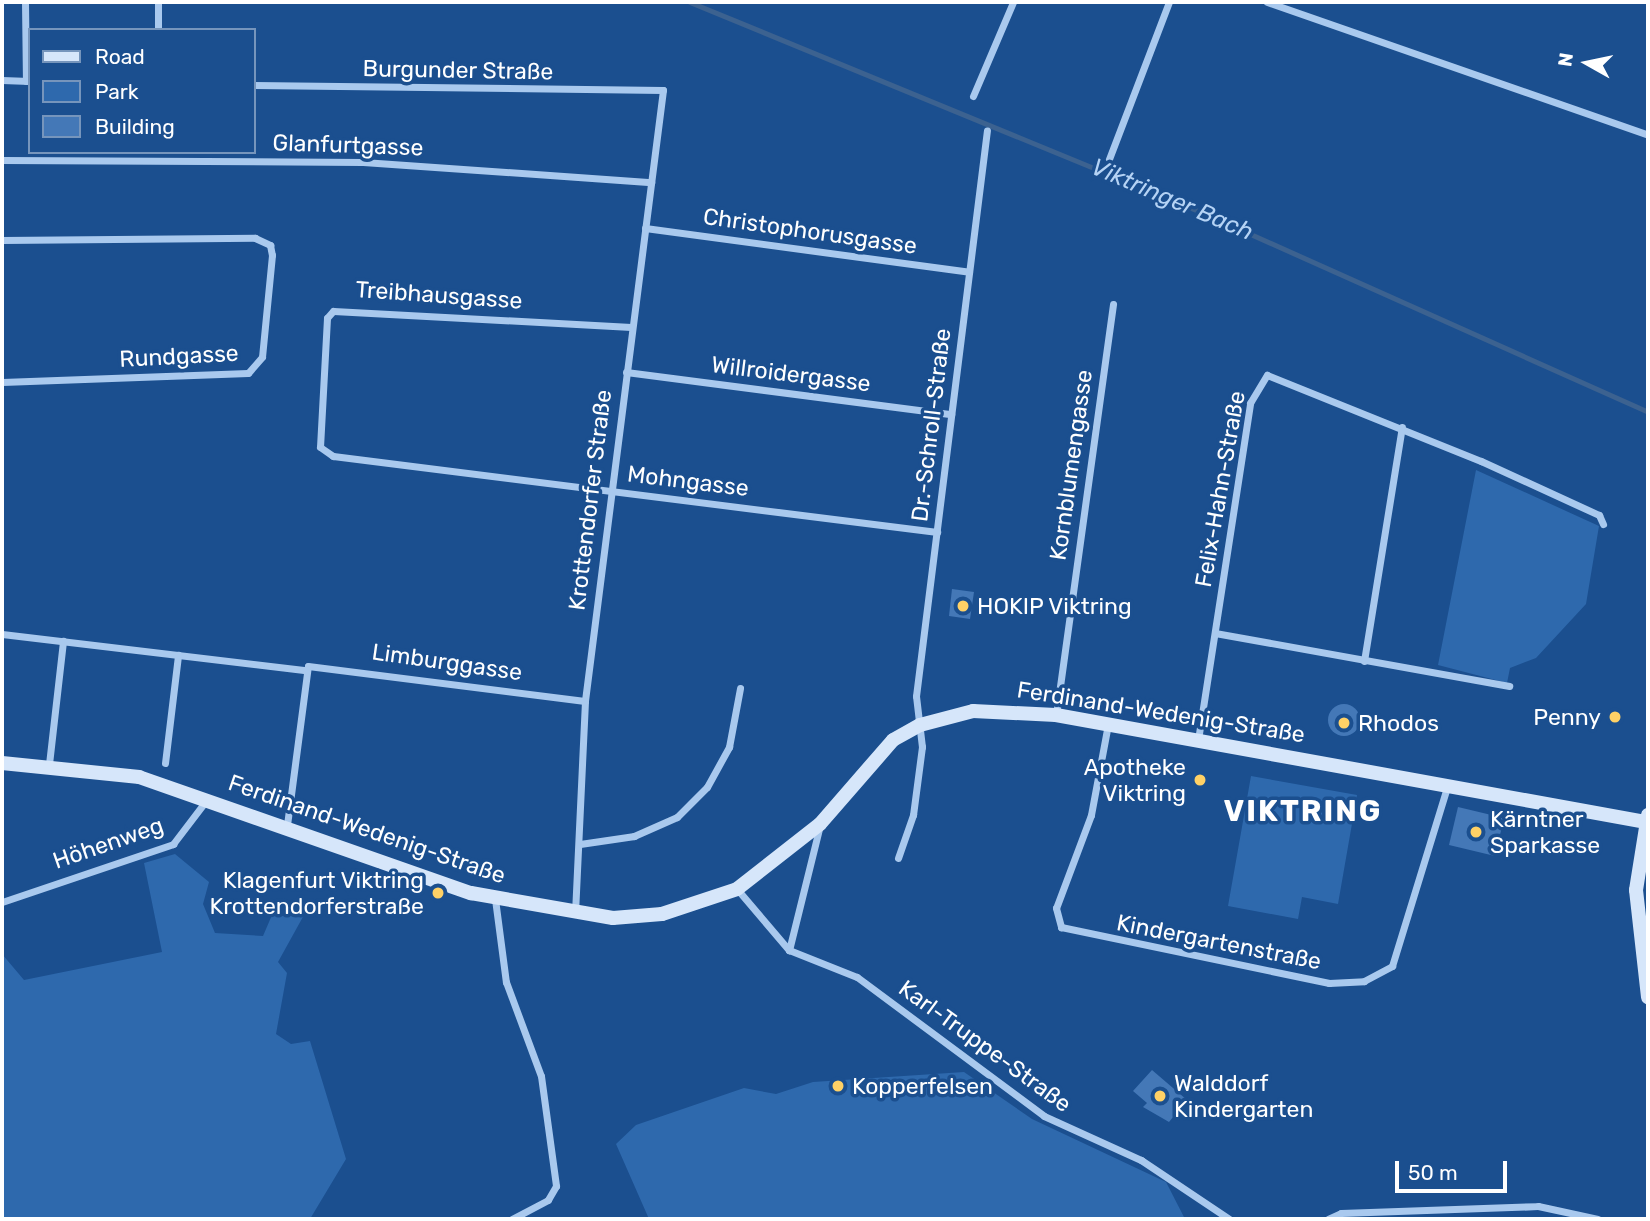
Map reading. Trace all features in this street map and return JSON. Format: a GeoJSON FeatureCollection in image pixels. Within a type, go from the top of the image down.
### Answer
{"type":"FeatureCollection","features":[{"type":"Feature","properties":{"kind":"street"},"geometry":{"type":"LineString","coordinates":[[2,80],[28,81],[25,2]]}},
{"type":"Feature","properties":{"kind":"street"},"geometry":{"type":"LineString","coordinates":[[158,2],[158,28]]}},
{"type":"Feature","properties":{"kind":"street"},"geometry":{"type":"LineString","coordinates":[[973,96],[1013,2]]}},
{"type":"Feature","properties":{"kind":"street"},"geometry":{"type":"LineString","coordinates":[[1109,159],[1169,2]]}},
{"type":"Feature","properties":{"kind":"street"},"geometry":{"type":"LineString","coordinates":[[1267,2],[1648,135]]}},
{"type":"Feature","properties":{"kind":"street","name":"Burgunder Straße"},"geometry":{"type":"LineString","coordinates":[[256,85],[663,90]]}},
{"type":"Feature","properties":{"kind":"street","name":"Krottendorfer Straße"},"geometry":{"type":"LineString","coordinates":[[575,916],[585,701],[663,90]]}},
{"type":"Feature","properties":{"kind":"street","name":"Dr.-Schroll-Straße"},"geometry":{"type":"LineString","coordinates":[[898,858],[913,815],[920,725],[916,696],[988,130]]}},
{"type":"Feature","properties":{"kind":"street","name":"Glanfurtgasse"},"geometry":{"type":"LineString","coordinates":[[2,160],[363,162],[651,181]]}},
{"type":"Feature","properties":{"kind":"street","name":"Christophorusgasse"},"geometry":{"type":"LineString","coordinates":[[645,229],[970,272]]}},
{"type":"Feature","properties":{"kind":"street","name":"Rundgasse"},"geometry":{"type":"LineString","coordinates":[[2,240],[255,238],[270,245],[272,255],[262,357],[248,373],[2,382]]}},
{"type":"Feature","properties":{"kind":"street","name":"Kornblumengasse"},"geometry":{"type":"LineString","coordinates":[[1056,715],[1112,304]]}},
{"type":"Feature","properties":{"kind":"street","name":"Treibhausgasse"},"geometry":{"type":"LineString","coordinates":[[319,439],[327,318],[333,311],[631,327]]}},
{"type":"Feature","properties":{"kind":"street","name":"Willroidergasse"},"geometry":{"type":"LineString","coordinates":[[626,372],[951,414]]}},
{"type":"Feature","properties":{"kind":"street","name":"Felix-Hahn-Straße"},"geometry":{"type":"LineString","coordinates":[[1198,740],[1250,403],[1260,380],[1276,374],[1599,515],[1603,524]]}},
{"type":"Feature","properties":{"kind":"street"},"geometry":{"type":"LineString","coordinates":[[1364,661],[1402,427]]}},
{"type":"Feature","properties":{"kind":"street","name":"Mohngasse"},"geometry":{"type":"LineString","coordinates":[[319,439],[333,456],[937,532]]}},
{"type":"Feature","properties":{"kind":"street"},"geometry":{"type":"LineString","coordinates":[[1215,633],[1509,686]]}},
{"type":"Feature","properties":{"kind":"street","name":"Limburggasse"},"geometry":{"type":"LineString","coordinates":[[2,635],[306,670],[313,665],[418,676],[585,701]]}},
{"type":"Feature","properties":{"kind":"street"},"geometry":{"type":"LineString","coordinates":[[49,764],[63,642]]}},
{"type":"Feature","properties":{"kind":"street"},"geometry":{"type":"LineString","coordinates":[[165,763],[178,655]]}},
{"type":"Feature","properties":{"kind":"street"},"geometry":{"type":"LineString","coordinates":[[287,825],[306,670]]}},
{"type":"Feature","properties":{"kind":"street"},"geometry":{"type":"LineString","coordinates":[[580,844],[634,836],[677,817],[707,787],[729,747],[740,688]]}},
{"type":"Feature","properties":{"kind":"street","name":"Ferdinand-Wedenig-Straße"},"geometry":{"type":"LineString","coordinates":[[2,763],[49,764],[138,777],[208,797],[495,899],[575,916],[662,914],[737,889],[820,824],[871,761],[920,725],[973,711],[1056,715],[1447,786],[1647,819]]}},
{"type":"Feature","properties":{"kind":"street","name":"Kindergartenstraße"},"geometry":{"type":"LineString","coordinates":[[1108,724],[1091,816],[1056,908],[1061,927],[1329,983],[1364,981],[1392,966],[1447,786]]}},
{"type":"Feature","properties":{"kind":"street","name":"Höhenweg"},"geometry":{"type":"LineString","coordinates":[[2,902],[173,844],[192,827],[208,797]]}},
{"type":"Feature","properties":{"kind":"street"},"geometry":{"type":"LineString","coordinates":[[1647,819],[1636,915],[1648,997]]}},
{"type":"Feature","properties":{"kind":"street"},"geometry":{"type":"LineString","coordinates":[[789,950],[820,824]]}},
{"type":"Feature","properties":{"kind":"street","name":"Karl-Truppe-Straße"},"geometry":{"type":"LineString","coordinates":[[737,889],[789,950],[857,977],[1044,1116],[1141,1160],[1229,1219]]}},
{"type":"Feature","properties":{"kind":"street"},"geometry":{"type":"LineString","coordinates":[[495,899],[506,982],[541,1076],[555,1186],[548,1200],[512,1219]]}},
{"type":"Feature","properties":{"kind":"street"},"geometry":{"type":"LineString","coordinates":[[1328,1219],[1341,1213],[1538,1206],[1598,1219]]}},
{"type":"Feature","properties":{"kind":"green space"},"geometry":{"type":"Polygon","coordinates":[[[1476,470],[1599,526],[1586,604],[1536,658],[1510,668],[1507,683],[1438,665],[1476,470]]]}},
{"type":"Feature","properties":{"kind":"green space"},"geometry":{"type":"Polygon","coordinates":[[[1251,776],[1357,795],[1338,904],[1302,897],[1298,919],[1228,906],[1251,776]]]}},
{"type":"Feature","properties":{"kind":"green space"},"geometry":{"type":"Polygon","coordinates":[[[175,854],[209,882],[203,904],[215,933],[263,936],[278,901],[304,915],[278,962],[287,973],[276,1034],[291,1044],[310,1041],[346,1159],[310,1219],[2,1219],[2,954],[24,980],[162,952],[144,863],[175,854]]]}},
{"type":"Feature","properties":{"kind":"green space"},"geometry":{"type":"Polygon","coordinates":[[[964,1072],[1032,1119],[1166,1182],[1185,1219],[649,1219],[616,1144],[636,1125],[744,1088],[776,1094],[813,1082],[964,1072]]]}},
{"type":"Feature","properties":{"kind":"building","name":"HOKIP Viktring"},"geometry":{"type":"Polygon","coordinates":[[[952,589],[974,592],[970,619],[949,616],[952,589]]]}},
{"type":"Feature","properties":{"kind":"building","name":"Rhodos"},"geometry":{"type":"Polygon","coordinates":[[[1344,704],[1355,709],[1360,720],[1355,731],[1344,736],[1333,731],[1328,720],[1333,709],[1344,704]]]}},
{"type":"Feature","properties":{"kind":"building","name":"Kärntner Sparkasse"},"geometry":{"type":"Polygon","coordinates":[[[1458,807],[1504,818],[1495,856],[1449,845],[1458,807]]]}},
{"type":"Feature","properties":{"kind":"building","name":"Walddorf Kindergarten"},"geometry":{"type":"Polygon","coordinates":[[[1152,1070],[1187,1100],[1169,1122],[1143,1107],[1147,1103],[1133,1091],[1152,1070]]]}},
{"type":"Feature","properties":{"kind":"waterway","name":"Viktringer Bach"},"geometry":{"type":"LineString","coordinates":[[690,2],[1206,214],[1648,412]]}},
{"type":"Feature","properties":{"kind":"place","name":"HOKIP Viktring"},"geometry":{"type":"Point","coordinates":[963,606]}},
{"type":"Feature","properties":{"kind":"place","name":"Penny"},"geometry":{"type":"Point","coordinates":[1615,717]}},
{"type":"Feature","properties":{"kind":"place","name":"Rhodos"},"geometry":{"type":"Point","coordinates":[1344,723]}},
{"type":"Feature","properties":{"kind":"place","name":"Apotheke Viktring"},"geometry":{"type":"Point","coordinates":[1200,780]}},
{"type":"Feature","properties":{"kind":"place","name":"Kärntner Sparkasse"},"geometry":{"type":"Point","coordinates":[1476,832]}},
{"type":"Feature","properties":{"kind":"place","name":"Klagenfurt Viktring Krottendorferstraße"},"geometry":{"type":"Point","coordinates":[438,893]}},
{"type":"Feature","properties":{"kind":"place","name":"Kopperfelsen"},"geometry":{"type":"Point","coordinates":[838,1086]}},
{"type":"Feature","properties":{"kind":"place","name":"Walddorf Kindergarten"},"geometry":{"type":"Point","coordinates":[1160,1096]}},
{"type":"Feature","properties":{"kind":"district","name":"VIKTRING"},"geometry":{"type":"Point","coordinates":[1303,811]}}]}
